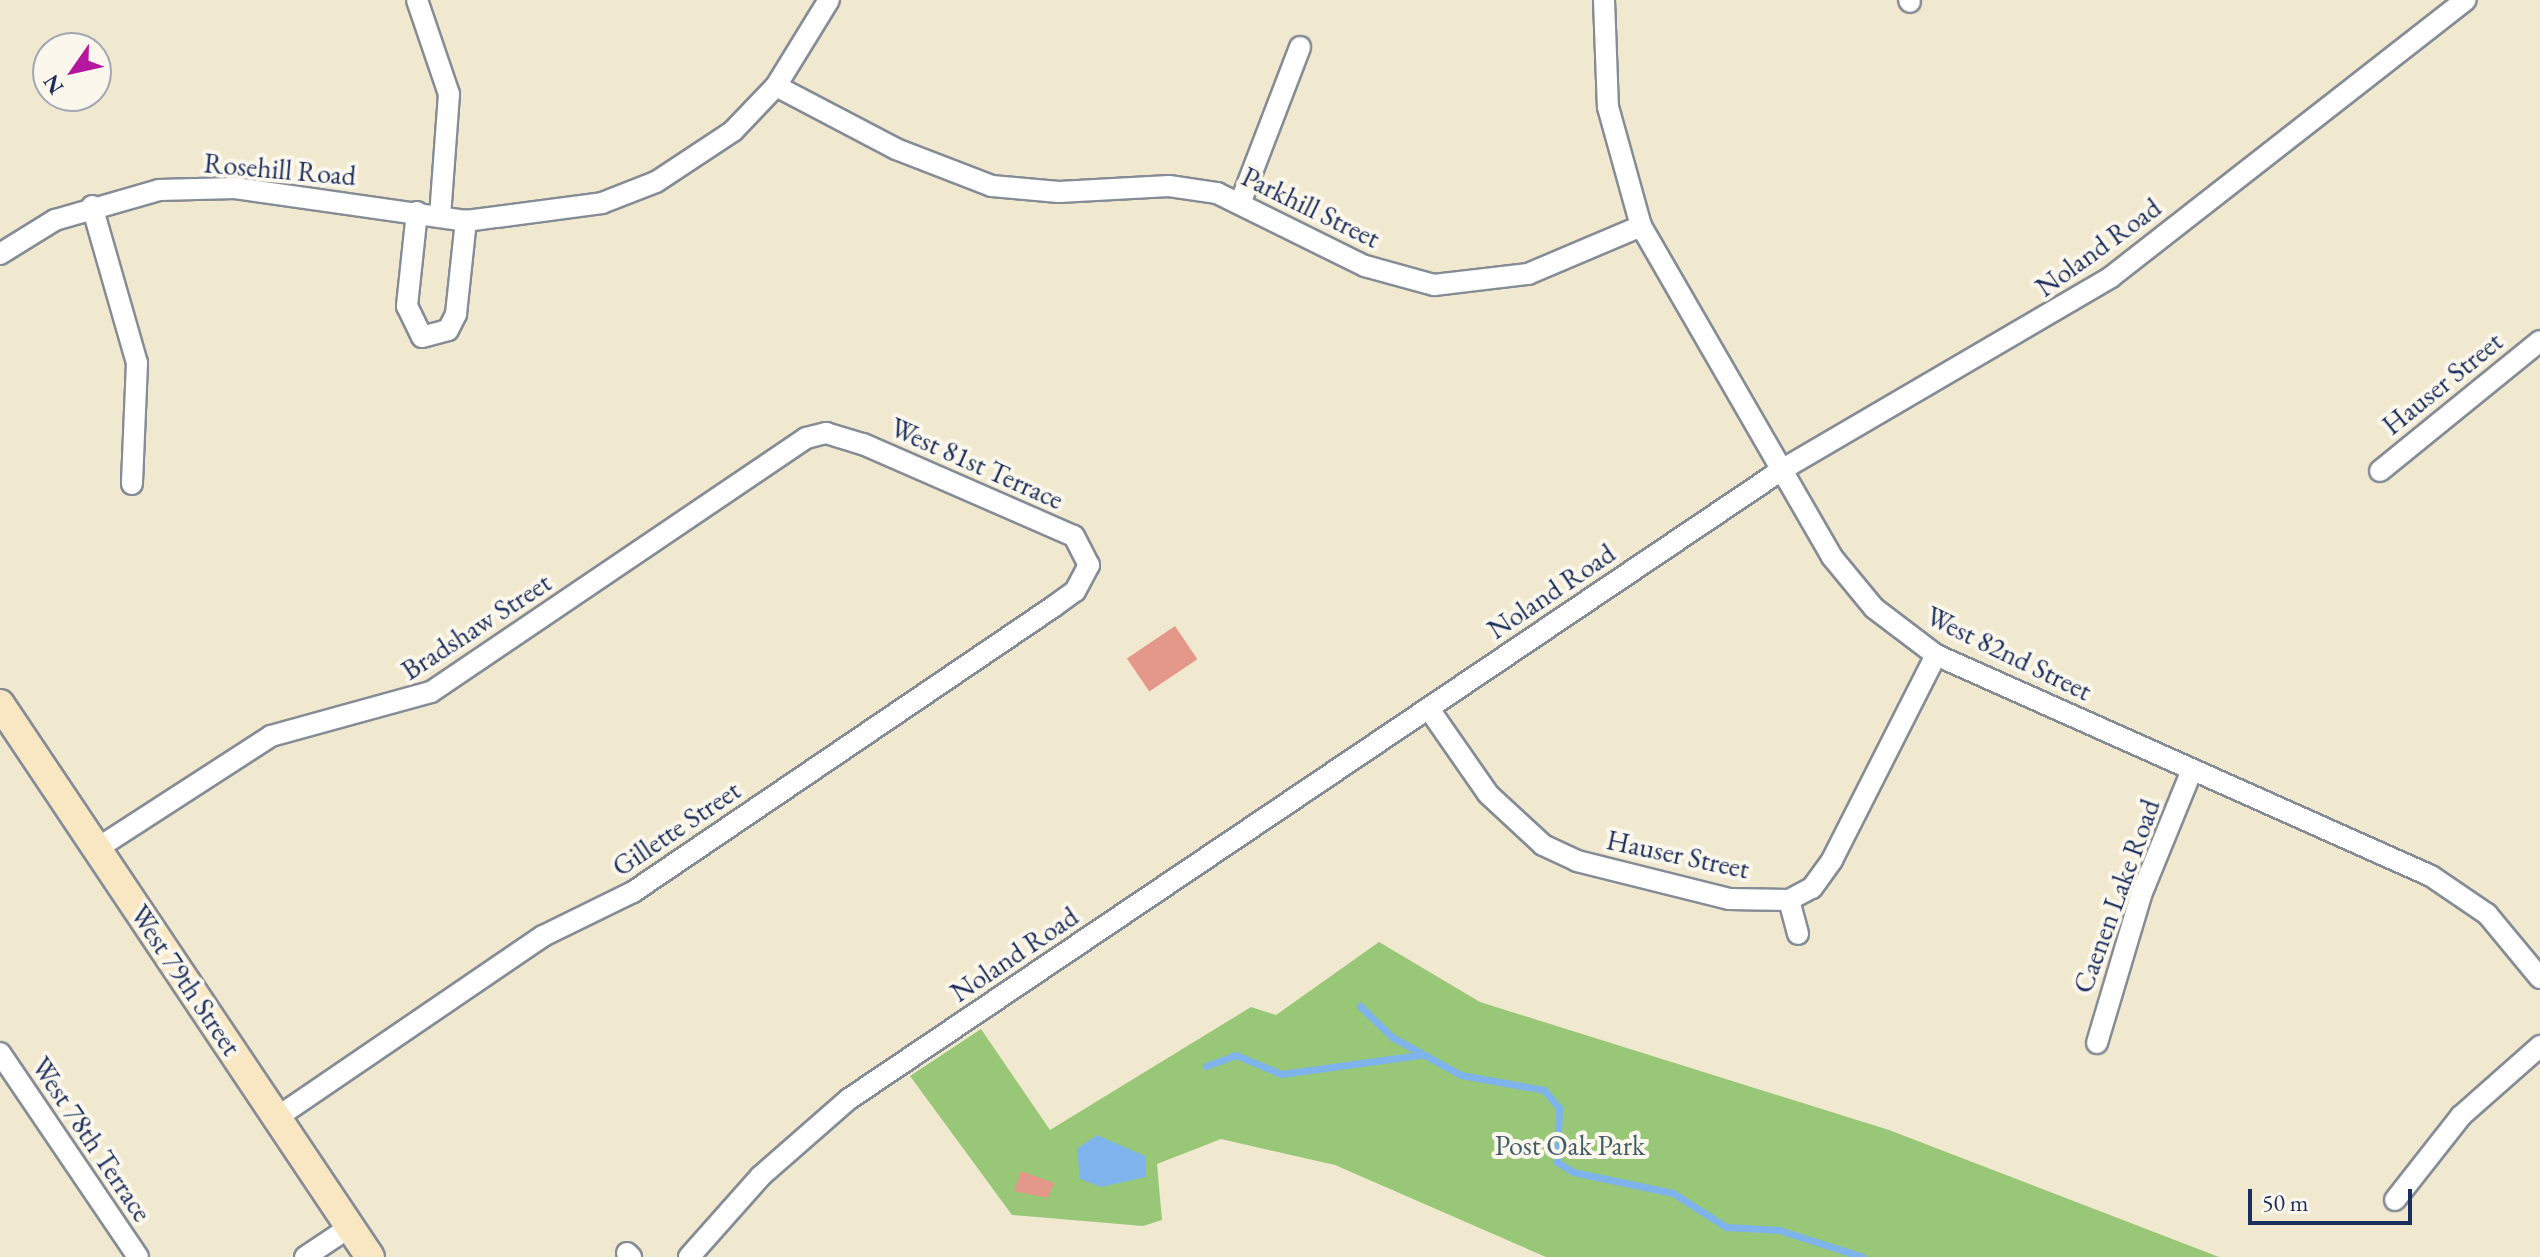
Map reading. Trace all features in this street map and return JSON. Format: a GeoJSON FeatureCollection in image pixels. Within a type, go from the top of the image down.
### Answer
{"type":"FeatureCollection","features":[{"type":"Feature","properties":{"kind":"street"},"geometry":{"type":"LineString","coordinates":[[417,0],[449,94],[440,217]]}},
{"type":"Feature","properties":{"kind":"street","name":"Rosehill Road"},"geometry":{"type":"LineString","coordinates":[[0,254],[92,206],[207,187],[417,212],[466,221],[555,214],[656,182],[733,131],[776,86],[829,0]]}},
{"type":"Feature","properties":{"kind":"street","name":"West 82nd Street"},"geometry":{"type":"LineString","coordinates":[[1604,0],[1608,107],[1641,226],[1832,557],[1874,608],[1936,655],[2453,889],[2505,932],[2540,978]]}},
{"type":"Feature","properties":{"kind":"street","name":"Noland Road"},"geometry":{"type":"LineString","coordinates":[[689,1257],[780,1157],[849,1099],[1783,469],[2111,277],[2466,0]]}},
{"type":"Feature","properties":{"kind":"street"},"geometry":{"type":"LineString","coordinates":[[1241,201],[1300,47]]}},
{"type":"Feature","properties":{"kind":"street","name":"Parkhill Street"},"geometry":{"type":"LineString","coordinates":[[776,86],[896,149],[992,186],[1059,192],[1169,186],[1241,201],[1365,266],[1434,285],[1528,274],[1641,226]]}},
{"type":"Feature","properties":{"kind":"street"},"geometry":{"type":"LineString","coordinates":[[92,206],[137,363],[132,484]]}},
{"type":"Feature","properties":{"kind":"street"},"geometry":{"type":"LineString","coordinates":[[417,212],[407,306],[422,337],[448,330],[456,314],[466,221]]}},
{"type":"Feature","properties":{"kind":"street","name":"Hauser Street"},"geometry":{"type":"LineString","coordinates":[[2380,471],[2540,341]]}},
{"type":"Feature","properties":{"kind":"street","name":"West 81st Terrace"},"geometry":{"type":"LineString","coordinates":[[826,433],[1074,536],[1089,565]]}},
{"type":"Feature","properties":{"kind":"street","name":"Bradshaw Street"},"geometry":{"type":"LineString","coordinates":[[98,848],[271,736],[431,692],[806,438],[826,433]]}},
{"type":"Feature","properties":{"kind":"street","name":"Gillette Street"},"geometry":{"type":"LineString","coordinates":[[278,1117],[543,936],[633,892],[1040,616],[1075,591],[1089,565]]}},
{"type":"Feature","properties":{"kind":"street"},"geometry":{"type":"LineString","coordinates":[[1798,934],[1789,900],[1812,888],[1832,860],[1936,655]]}},
{"type":"Feature","properties":{"kind":"street","name":"West 79th Street"},"geometry":{"type":"LineString","coordinates":[[0,704],[370,1257]]}},
{"type":"Feature","properties":{"kind":"street","name":"Hauser Street"},"geometry":{"type":"LineString","coordinates":[[1429,709],[1488,794],[1543,845],[1577,861],[1729,899],[1789,900]]}},
{"type":"Feature","properties":{"kind":"street","name":"Caenen Lake Road"},"geometry":{"type":"LineString","coordinates":[[2097,1043],[2141,895],[2192,770]]}},
{"type":"Feature","properties":{"kind":"street"},"geometry":{"type":"LineString","coordinates":[[2395,1200],[2461,1116],[2540,1046]]}},
{"type":"Feature","properties":{"kind":"street","name":"West 78th Terrace"},"geometry":{"type":"LineString","coordinates":[[0,1053],[138,1257]]}},
{"type":"Feature","properties":{"kind":"street"},"geometry":{"type":"LineString","coordinates":[[305,1257],[350,1227]]}},
{"type":"Feature","properties":{"kind":"green space","name":"Post Oak Park"},"geometry":{"type":"Polygon","coordinates":[[[1379,942],[1480,1002],[1889,1130],[2219,1257],[1546,1257],[1335,1165],[1221,1139],[1157,1164],[1162,1220],[1143,1226],[1012,1215],[910,1076],[981,1029],[1050,1130],[1251,1007],[1276,1015],[1379,942]]]}},
{"type":"Feature","properties":{"kind":"water"},"geometry":{"type":"Polygon","coordinates":[[[1097,1135],[1145,1156],[1146,1177],[1101,1187],[1080,1179],[1077,1149],[1097,1135]]]}},
{"type":"Feature","properties":{"kind":"building"},"geometry":{"type":"Polygon","coordinates":[[[1175,626],[1197,659],[1149,692],[1127,658],[1175,626]]]}},
{"type":"Feature","properties":{"kind":"building"},"geometry":{"type":"Polygon","coordinates":[[[1021,1171],[1054,1183],[1048,1198],[1014,1191],[1021,1171]]]}},
{"type":"Feature","properties":{"kind":"waterway"},"geometry":{"type":"LineString","coordinates":[[1360,1006],[1392,1037],[1461,1075],[1544,1090],[1559,1108],[1557,1162],[1573,1172],[1673,1193],[1726,1227],[1779,1230],[1863,1257]]}},
{"type":"Feature","properties":{"kind":"waterway"},"geometry":{"type":"LineString","coordinates":[[1206,1066],[1236,1055],[1281,1074],[1420,1055]]}}]}
